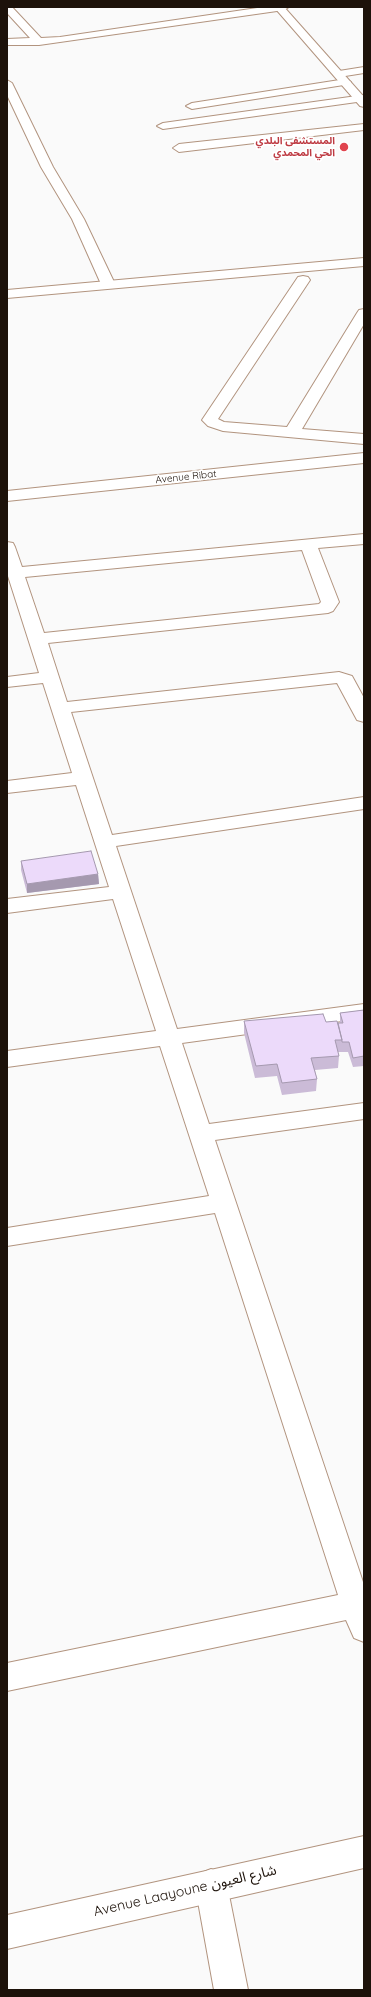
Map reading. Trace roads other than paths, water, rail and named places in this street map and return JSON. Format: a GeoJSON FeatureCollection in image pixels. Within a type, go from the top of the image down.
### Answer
{"type":"FeatureCollection","features":[{"type":"Feature","properties":{"kind":"street"},"geometry":{"type":"LineString","coordinates":[[7,7],[39,42]]}},
{"type":"Feature","properties":{"kind":"street"},"geometry":{"type":"LineString","coordinates":[[7,42],[39,42],[281,7],[363,100]]}},
{"type":"Feature","properties":{"kind":"street"},"geometry":{"type":"LineString","coordinates":[[222,143],[188,102],[234,99],[343,78],[364,70]]}},
{"type":"Feature","properties":{"kind":"street"},"geometry":{"type":"LineString","coordinates":[[7,83],[47,167],[78,218],[108,284]]}},
{"type":"Feature","properties":{"kind":"street"},"geometry":{"type":"LineString","coordinates":[[234,99],[269,137]]}},
{"type":"Feature","properties":{"kind":"street"},"geometry":{"type":"LineString","coordinates":[[163,126],[298,107],[363,100]]}},
{"type":"Feature","properties":{"kind":"street"},"geometry":{"type":"LineString","coordinates":[[298,107],[320,132]]}},
{"type":"Feature","properties":{"kind":"street"},"geometry":{"type":"LineString","coordinates":[[179,148],[364,126]]}},
{"type":"Feature","properties":{"kind":"street"},"geometry":{"type":"LineString","coordinates":[[7,294],[364,262]]}},
{"type":"Feature","properties":{"kind":"street"},"geometry":{"type":"LineString","coordinates":[[7,306],[349,277]]}},
{"type":"Feature","properties":{"kind":"street"},"geometry":{"type":"LineString","coordinates":[[303,280],[210,420],[213,423],[223,426],[364,439]]}},
{"type":"Feature","properties":{"kind":"street"},"geometry":{"type":"LineString","coordinates":[[292,432],[364,313]]}},
{"type":"Feature","properties":{"kind":"street","name":"Avenue Ribat"},"geometry":{"type":"LineString","coordinates":[[7,496],[364,458]]}},
{"type":"Feature","properties":{"kind":"street"},"geometry":{"type":"LineString","coordinates":[[16,573],[364,539]]}},
{"type":"Feature","properties":{"kind":"street"},"geometry":{"type":"LineString","coordinates":[[37,640],[322,609],[327,607],[330,602],[308,544]]}},
{"type":"Feature","properties":{"kind":"street"},"geometry":{"type":"LineString","coordinates":[[7,547],[200,1134],[361,1612],[7,1677]]}},
{"type":"Feature","properties":{"kind":"street"},"geometry":{"type":"LineString","coordinates":[[7,682],[50,677]]}},
{"type":"Feature","properties":{"kind":"street"},"geometry":{"type":"LineString","coordinates":[[60,708],[339,678],[346,680],[364,716]]}},
{"type":"Feature","properties":{"kind":"street"},"geometry":{"type":"LineString","coordinates":[[7,788],[83,778]]}},
{"type":"Feature","properties":{"kind":"street"},"geometry":{"type":"LineString","coordinates":[[104,842],[364,802]]}},
{"type":"Feature","properties":{"kind":"street"},"geometry":{"type":"LineString","coordinates":[[7,906],[121,892]]}},
{"type":"Feature","properties":{"kind":"street"},"geometry":{"type":"LineString","coordinates":[[7,1059],[168,1036],[364,1011]]}},
{"type":"Feature","properties":{"kind":"street"},"geometry":{"type":"LineString","coordinates":[[200,1134],[364,1111]]}},
{"type":"Feature","properties":{"kind":"street"},"geometry":{"type":"LineString","coordinates":[[7,1237],[224,1204]]}},
{"type":"Feature","properties":{"kind":"street","name":"Avenue Laayoune شارع العيون"},"geometry":{"type":"LineString","coordinates":[[7,1932],[364,1852]]}},
{"type":"Feature","properties":{"kind":"street"},"geometry":{"type":"LineString","coordinates":[[211,1886],[231,1990]]}},
{"type":"Feature","properties":{"kind":"place","name":"المستشفى البلدي الحي المحمدي"},"geometry":{"type":"Point","coordinates":[344,147]}}]}
